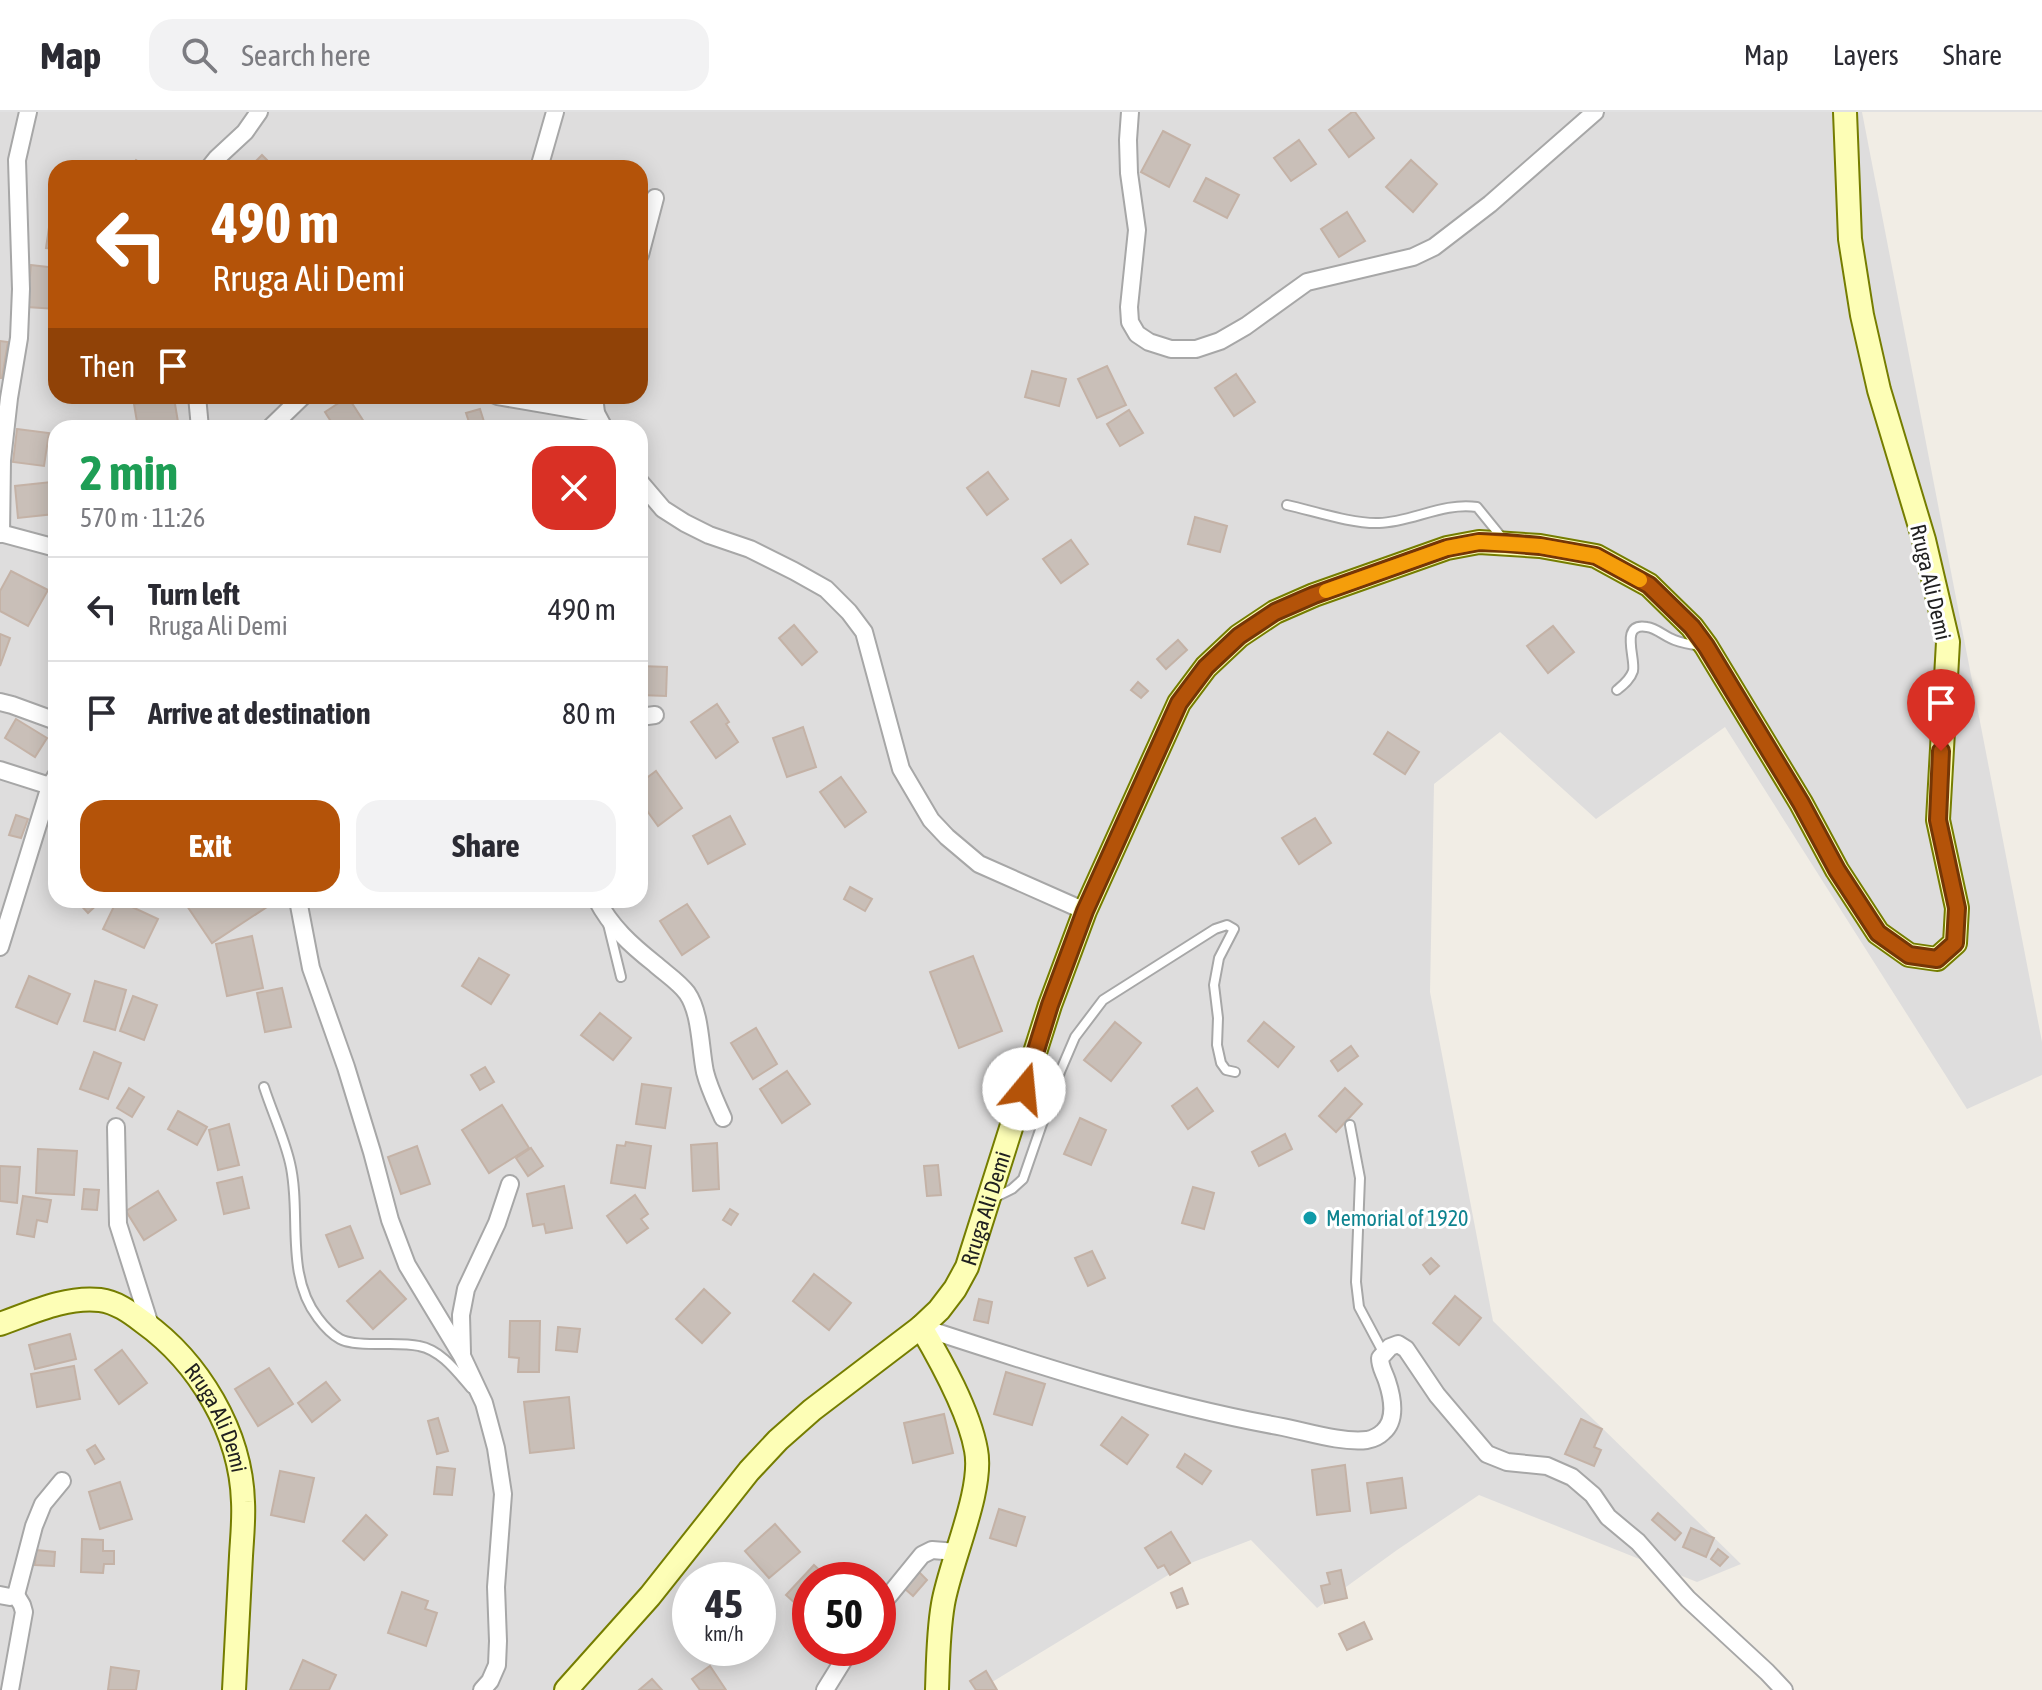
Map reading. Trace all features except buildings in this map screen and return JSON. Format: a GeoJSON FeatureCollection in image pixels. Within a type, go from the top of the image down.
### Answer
{"type":"FeatureCollection","features":[{"type":"Feature","properties":{"kind":"main road","name":"Rruga Ali Demi"},"geometry":{"type":"LineString","coordinates":[[566,1690],[650,1596],[749,1471],[778,1440],[812,1410],[921,1327],[947,1300],[967,1267],[1050,1005],[1085,911],[1179,703],[1206,667],[1239,636],[1275,612],[1447,548],[1479,542],[1540,546],[1596,556],[1649,585],[1692,627],[1878,933],[1909,955],[1937,959],[1955,943],[1957,908],[1938,820],[1948,642],[1924,540],[1879,390],[1862,315],[1850,239],[1845,112]]}},
{"type":"Feature","properties":{"kind":"main road","name":"Rruga Ali Demi"},"geometry":{"type":"LineString","coordinates":[[0,1324],[51,1306],[103,1300],[127,1310],[177,1350],[214,1402],[239,1466],[243,1501],[234,1690]]}},
{"type":"Feature","properties":{"kind":"main road"},"geometry":{"type":"LineString","coordinates":[[921,1327],[956,1394],[976,1450],[977,1470],[943,1604],[937,1690]]}},
{"type":"Feature","properties":{"kind":"street"},"geometry":{"type":"LineString","coordinates":[[28,112],[17,160],[21,289],[19,338],[2,460],[0,534],[48,546]]}},
{"type":"Feature","properties":{"kind":"street"},"geometry":{"type":"LineString","coordinates":[[215,160],[245,132],[259,112]]}},
{"type":"Feature","properties":{"kind":"street"},"geometry":{"type":"LineString","coordinates":[[541,160],[555,112]]}},
{"type":"Feature","properties":{"kind":"street"},"geometry":{"type":"LineString","coordinates":[[1130,112],[1129,173],[1137,230],[1130,322],[1137,334],[1149,342],[1171,349],[1196,349],[1220,341],[1307,282],[1413,257],[1434,247],[1490,204],[1595,112]]}},
{"type":"Feature","properties":{"kind":"street"},"geometry":{"type":"LineString","coordinates":[[648,225],[655,198]]}},
{"type":"Feature","properties":{"kind":"street"},"geometry":{"type":"LineString","coordinates":[[278,420],[295,404]]}},
{"type":"Feature","properties":{"kind":"street"},"geometry":{"type":"LineString","coordinates":[[548,404],[598,412]]}},
{"type":"Feature","properties":{"kind":"street"},"geometry":{"type":"LineString","coordinates":[[648,491],[663,509],[685,523],[750,549],[826,589],[864,632],[901,769],[931,820],[979,864],[1085,911]]}},
{"type":"Feature","properties":{"kind":"street"},"geometry":{"type":"LineString","coordinates":[[0,702],[48,718]]}},
{"type":"Feature","properties":{"kind":"street"},"geometry":{"type":"LineString","coordinates":[[0,770],[48,780]]}},
{"type":"Feature","properties":{"kind":"street"},"geometry":{"type":"LineString","coordinates":[[0,947],[48,797]]}},
{"type":"Feature","properties":{"kind":"street"},"geometry":{"type":"LineString","coordinates":[[300,908],[311,968],[346,1067],[390,1220],[407,1265],[462,1356],[484,1403],[496,1448],[503,1494],[496,1587],[497,1665],[482,1690]]}},
{"type":"Feature","properties":{"kind":"street"},"geometry":{"type":"LineString","coordinates":[[601,908],[626,941],[687,993],[695,1009],[710,1091],[723,1118]]}},
{"type":"Feature","properties":{"kind":"street"},"geometry":{"type":"LineString","coordinates":[[116,1127],[118,1224],[151,1328]]}},
{"type":"Feature","properties":{"kind":"street"},"geometry":{"type":"LineString","coordinates":[[462,1356],[461,1315],[466,1289],[497,1223],[510,1184]]}},
{"type":"Feature","properties":{"kind":"street"},"geometry":{"type":"LineString","coordinates":[[921,1327],[1052,1370],[1151,1397],[1243,1420],[1370,1440],[1383,1433],[1391,1423],[1392,1405],[1380,1358],[1383,1352],[1398,1344],[1406,1349],[1437,1395],[1487,1454],[1507,1462],[1547,1466],[1572,1477],[1593,1495],[1608,1517],[1638,1542],[1688,1599],[1784,1690]]}},
{"type":"Feature","properties":{"kind":"street"},"geometry":{"type":"LineString","coordinates":[[10,1690],[24,1612],[22,1605],[8,1595],[43,1504],[62,1481]]}},
{"type":"Feature","properties":{"kind":"street"},"geometry":{"type":"LineString","coordinates":[[896,1587],[922,1555],[932,1550],[957,1552]]}},
{"type":"Feature","properties":{"kind":"street"},"geometry":{"type":"LineString","coordinates":[[825,1690],[840,1666]]}},
{"type":"Feature","properties":{"kind":"lane"},"geometry":{"type":"LineString","coordinates":[[1287,505],[1363,522],[1381,523],[1450,507],[1477,507],[1506,543]]}},
{"type":"Feature","properties":{"kind":"lane"},"geometry":{"type":"LineString","coordinates":[[1617,690],[1628,681],[1634,669],[1630,638],[1633,631],[1642,626],[1651,627],[1682,643],[1706,646]]}},
{"type":"Feature","properties":{"kind":"lane"},"geometry":{"type":"LineString","coordinates":[[607,919],[621,977]]}},
{"type":"Feature","properties":{"kind":"lane"},"geometry":{"type":"LineString","coordinates":[[989,1201],[1012,1189],[1023,1179],[1075,1037],[1103,1000],[1215,929],[1227,925],[1234,929],[1219,958],[1214,985],[1217,1045],[1221,1063],[1226,1070],[1235,1072]]}},
{"type":"Feature","properties":{"kind":"lane"},"geometry":{"type":"LineString","coordinates":[[264,1087],[290,1162],[296,1201],[300,1280],[308,1305],[325,1327],[341,1340],[419,1345],[435,1352],[484,1403]]}},
{"type":"Feature","properties":{"kind":"lane"},"geometry":{"type":"LineString","coordinates":[[1350,1125],[1360,1178],[1356,1282],[1359,1307],[1383,1352]]}},
{"type":"Feature","properties":{"kind":"shaded area"},"geometry":{"type":"Polygon","coordinates":[[[0,112],[1862,112],[2042,1042],[2042,1075],[1967,1109],[1725,727],[1596,819],[1500,732],[1434,784],[1430,992],[1493,1321],[1741,1564],[1697,1582],[1479,1495],[1317,1608],[1251,1540],[1183,1566],[979,1690],[0,1690],[0,112]]]}},
{"type":"Feature","properties":{"kind":"slow traffic"},"geometry":{"type":"LineString","coordinates":[[1326,591],[1447,548],[1479,542],[1540,546],[1596,556],[1640,580]]}},
{"type":"Feature","properties":{"kind":"place","name":"Memorial of 1920"},"geometry":{"type":"Point","coordinates":[1310,1218]}},
{"type":"Feature","properties":{"kind":"route"},"geometry":{"type":"LineString","coordinates":[[1024,1089],[1050,1005],[1085,911],[1179,703],[1206,667],[1239,636],[1275,612],[1314,595],[1447,548],[1479,542],[1540,546],[1596,556],[1649,585],[1692,627],[1706,646],[1801,803],[1837,870],[1878,933],[1909,955],[1937,959],[1955,943],[1957,908],[1938,820],[1941,751]]}}]}
